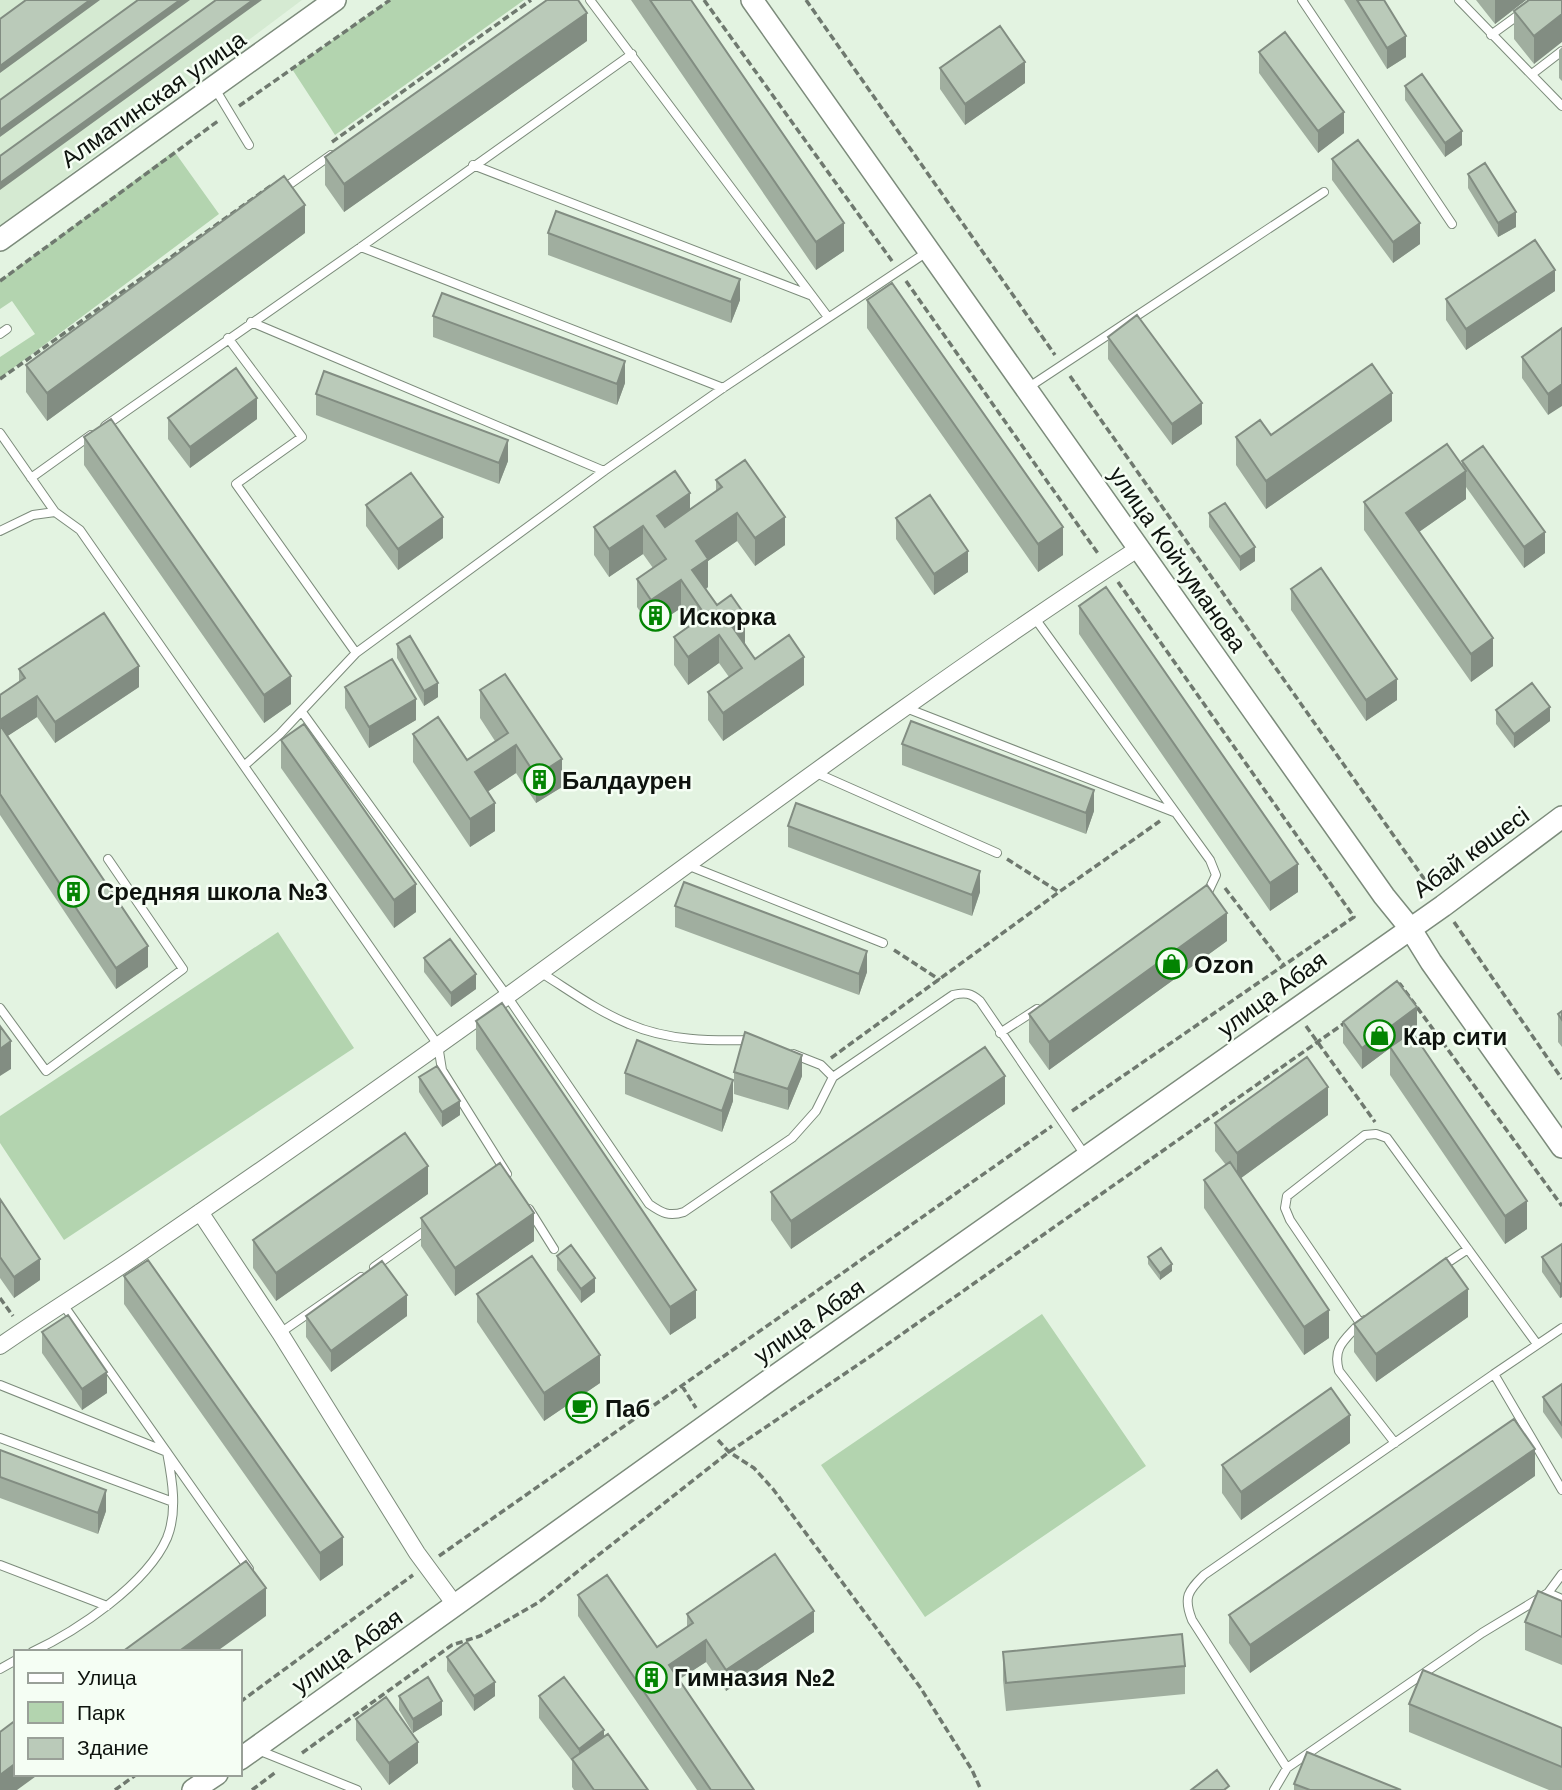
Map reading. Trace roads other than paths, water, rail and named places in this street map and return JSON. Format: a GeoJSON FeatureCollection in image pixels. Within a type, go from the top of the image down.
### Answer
{"type":"FeatureCollection","features":[{"type":"Feature","properties":{"kind":"street","name":"Алматинская улица"},"geometry":{"type":"LineString","coordinates":[[0,240],[335,0]]}},
{"type":"Feature","properties":{"kind":"street","name":"улица Койчуманова"},"geometry":{"type":"LineString","coordinates":[[752,0],[1384,896],[1410,928],[1431,962],[1562,1147]]}},
{"type":"Feature","properties":{"kind":"street"},"geometry":{"type":"LineString","coordinates":[[0,1346],[200,1212],[507,996],[814,772],[1034,617],[1139,548]]}},
{"type":"Feature","properties":{"kind":"street","name":"Абай көшесі"},"geometry":{"type":"LineString","coordinates":[[1410,928],[1562,817]]}},
{"type":"Feature","properties":{"kind":"street","name":"улица Абая"},"geometry":{"type":"LineString","coordinates":[[248,1754],[771,1379],[1087,1159],[1410,928]]}},
{"type":"Feature","properties":{"kind":"street"},"geometry":{"type":"LineString","coordinates":[[200,1212],[411,1543],[456,1606]]}},
{"type":"Feature","properties":{"kind":"street"},"geometry":{"type":"LineString","coordinates":[[193,1790],[214,1776]]}},
{"type":"Feature","properties":{"kind":"lane"},"geometry":{"type":"LineString","coordinates":[[590,0],[828,317]]}},
{"type":"Feature","properties":{"kind":"lane"},"geometry":{"type":"LineString","coordinates":[[1302,0],[1452,224]]}},
{"type":"Feature","properties":{"kind":"lane"},"geometry":{"type":"LineString","coordinates":[[1459,0],[1562,106]]}},
{"type":"Feature","properties":{"kind":"lane"},"geometry":{"type":"LineString","coordinates":[[1492,35],[1539,0]]}},
{"type":"Feature","properties":{"kind":"lane"},"geometry":{"type":"LineString","coordinates":[[1532,74],[1562,51]]}},
{"type":"Feature","properties":{"kind":"lane"},"geometry":{"type":"LineString","coordinates":[[31,478],[632,54]]}},
{"type":"Feature","properties":{"kind":"lane"},"geometry":{"type":"LineString","coordinates":[[214,87],[249,145]]}},
{"type":"Feature","properties":{"kind":"lane"},"geometry":{"type":"LineString","coordinates":[[290,184],[335,152]]}},
{"type":"Feature","properties":{"kind":"lane"},"geometry":{"type":"LineString","coordinates":[[473,165],[810,295]]}},
{"type":"Feature","properties":{"kind":"lane"},"geometry":{"type":"LineString","coordinates":[[1026,389],[1324,192]]}},
{"type":"Feature","properties":{"kind":"lane"},"geometry":{"type":"LineString","coordinates":[[361,247],[723,388]]}},
{"type":"Feature","properties":{"kind":"lane"},"geometry":{"type":"LineString","coordinates":[[245,765],[302,712],[356,653],[604,471],[929,250]]}},
{"type":"Feature","properties":{"kind":"lane"},"geometry":{"type":"LineString","coordinates":[[251,323],[604,471]]}},
{"type":"Feature","properties":{"kind":"lane"},"geometry":{"type":"LineString","coordinates":[[229,338],[302,437],[236,484],[356,653]]}},
{"type":"Feature","properties":{"kind":"lane"},"geometry":{"type":"LineString","coordinates":[[0,433],[55,512],[80,530],[438,1045],[442,1070],[513,1185]]}},
{"type":"Feature","properties":{"kind":"lane"},"geometry":{"type":"LineString","coordinates":[[0,531],[33,515],[55,512]]}},
{"type":"Feature","properties":{"kind":"lane"},"geometry":{"type":"LineString","coordinates":[[1034,617],[1210,860],[1216,875],[1208,892],[1197,900]]}},
{"type":"Feature","properties":{"kind":"lane"},"geometry":{"type":"LineString","coordinates":[[906,708],[1174,812]]}},
{"type":"Feature","properties":{"kind":"lane"},"geometry":{"type":"LineString","coordinates":[[302,712],[507,996],[649,1204],[662,1213],[673,1216],[684,1212],[792,1138],[816,1111],[833,1077],[953,995],[963,992],[980,1001],[1087,1159]]}},
{"type":"Feature","properties":{"kind":"lane"},"geometry":{"type":"LineString","coordinates":[[814,772],[997,853]]}},
{"type":"Feature","properties":{"kind":"lane"},"geometry":{"type":"LineString","coordinates":[[0,1008],[46,1071],[183,969],[108,859]]}},
{"type":"Feature","properties":{"kind":"lane"},"geometry":{"type":"LineString","coordinates":[[687,865],[883,943]]}},
{"type":"Feature","properties":{"kind":"lane"},"geometry":{"type":"LineString","coordinates":[[540,972],[586,1002],[630,1025],[665,1035],[701,1040],[759,1040]]}},
{"type":"Feature","properties":{"kind":"lane"},"geometry":{"type":"LineString","coordinates":[[1000,1034],[1046,1002]]}},
{"type":"Feature","properties":{"kind":"lane"},"geometry":{"type":"LineString","coordinates":[[784,1050],[821,1065],[833,1077]]}},
{"type":"Feature","properties":{"kind":"lane"},"geometry":{"type":"LineString","coordinates":[[1360,1323],[1290,1220],[1285,1208],[1287,1196],[1366,1135],[1376,1133],[1387,1138],[1536,1344]]}},
{"type":"Feature","properties":{"kind":"lane"},"geometry":{"type":"LineString","coordinates":[[495,1182],[506,1174]]}},
{"type":"Feature","properties":{"kind":"lane"},"geometry":{"type":"LineString","coordinates":[[527,1206],[554,1249]]}},
{"type":"Feature","properties":{"kind":"lane"},"geometry":{"type":"LineString","coordinates":[[280,1334],[438,1222]]}},
{"type":"Feature","properties":{"kind":"lane"},"geometry":{"type":"LineString","coordinates":[[1436,1271],[1468,1249]]}},
{"type":"Feature","properties":{"kind":"lane"},"geometry":{"type":"LineString","coordinates":[[62,1303],[253,1574],[242,1582]]}},
{"type":"Feature","properties":{"kind":"lane"},"geometry":{"type":"LineString","coordinates":[[1371,1315],[1360,1323],[1339,1348],[1335,1359],[1339,1371],[1395,1443]]}},
{"type":"Feature","properties":{"kind":"lane"},"geometry":{"type":"LineString","coordinates":[[1287,1768],[1192,1620],[1186,1605],[1190,1590],[1204,1575],[1562,1328]]}},
{"type":"Feature","properties":{"kind":"lane"},"geometry":{"type":"LineString","coordinates":[[1494,1374],[1562,1490]]}},
{"type":"Feature","properties":{"kind":"lane"},"geometry":{"type":"LineString","coordinates":[[0,1385],[167,1452]]}},
{"type":"Feature","properties":{"kind":"lane"},"geometry":{"type":"LineString","coordinates":[[0,1438],[173,1502]]}},
{"type":"Feature","properties":{"kind":"lane"},"geometry":{"type":"LineString","coordinates":[[36,1650],[63,1637],[107,1606],[135,1580],[157,1554],[167,1538],[172,1520],[172,1477],[167,1452]]}},
{"type":"Feature","properties":{"kind":"lane"},"geometry":{"type":"LineString","coordinates":[[0,1565],[107,1606]]}},
{"type":"Feature","properties":{"kind":"lane"},"geometry":{"type":"LineString","coordinates":[[1274,1790],[1287,1768],[1482,1633],[1548,1593],[1562,1574]]}},
{"type":"Feature","properties":{"kind":"lane"},"geometry":{"type":"LineString","coordinates":[[1548,1593],[1562,1599]]}},
{"type":"Feature","properties":{"kind":"lane"},"geometry":{"type":"LineString","coordinates":[[1422,1674],[1435,1679]]}},
{"type":"Feature","properties":{"kind":"lane"},"geometry":{"type":"LineString","coordinates":[[248,1754],[288,1763],[357,1790]]}},
{"type":"Feature","properties":{"kind":"place","name":"Искоркa"},"geometry":{"type":"Point","coordinates":[656,616]}},
{"type":"Feature","properties":{"kind":"place","name":"Балдаурен"},"geometry":{"type":"Point","coordinates":[539,780]}},
{"type":"Feature","properties":{"kind":"place","name":"Средняя школа №3"},"geometry":{"type":"Point","coordinates":[74,891]}},
{"type":"Feature","properties":{"kind":"place","name":"Ozon"},"geometry":{"type":"Point","coordinates":[1171,964]}},
{"type":"Feature","properties":{"kind":"place","name":"Кар сити"},"geometry":{"type":"Point","coordinates":[1380,1036]}},
{"type":"Feature","properties":{"kind":"place","name":"Паб"},"geometry":{"type":"Point","coordinates":[582,1408]}},
{"type":"Feature","properties":{"kind":"place","name":"Гимназия №2"},"geometry":{"type":"Point","coordinates":[651,1677]}}]}
